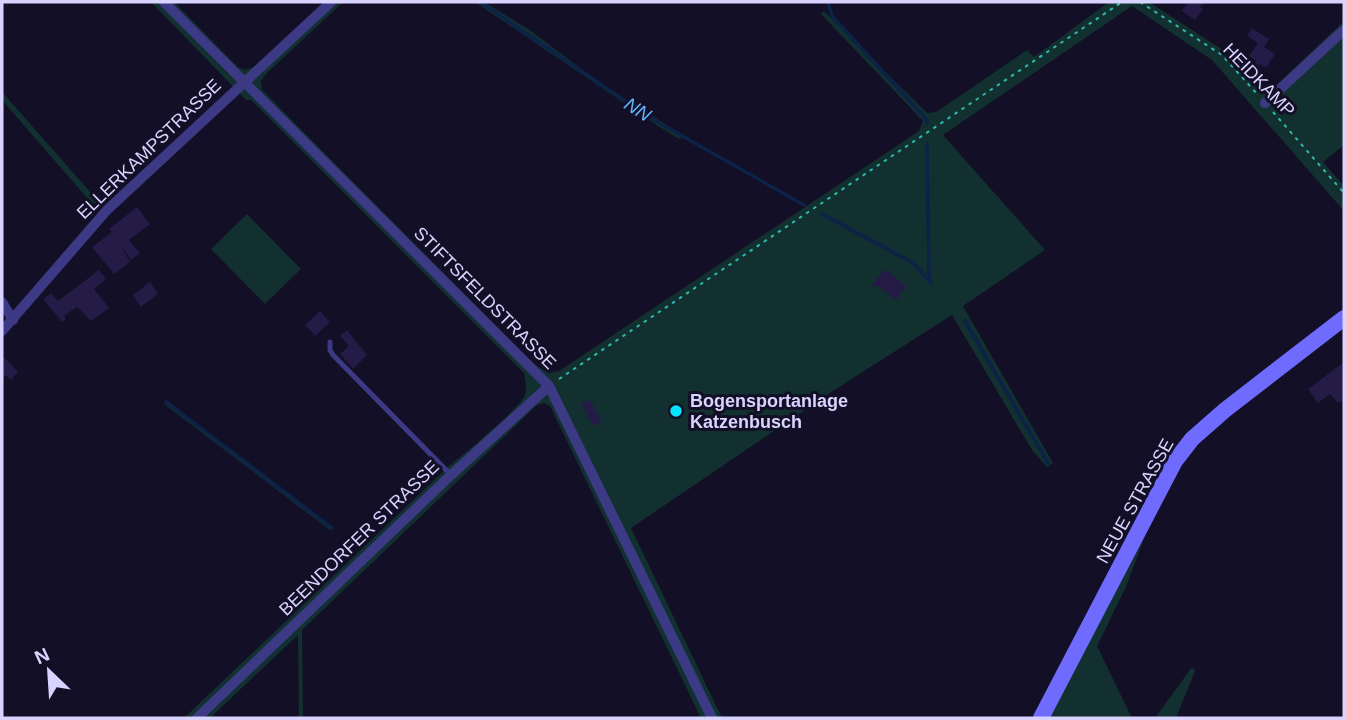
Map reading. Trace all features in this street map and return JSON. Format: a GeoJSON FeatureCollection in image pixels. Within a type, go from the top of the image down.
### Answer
{"type":"FeatureCollection","features":[{"type":"Feature","properties":{"kind":"street","name":"STIFTSFELDSTRASSE"},"geometry":{"type":"LineString","coordinates":[[164,2],[549,386],[712,718]]}},
{"type":"Feature","properties":{"kind":"street","name":"ELLERKAMPSTRASSE"},"geometry":{"type":"LineString","coordinates":[[2,331],[107,210],[331,2]]}},
{"type":"Feature","properties":{"kind":"street"},"geometry":{"type":"LineString","coordinates":[[1265,103],[1344,30]]}},
{"type":"Feature","properties":{"kind":"street"},"geometry":{"type":"LineString","coordinates":[[2,302],[12,320]]}},
{"type":"Feature","properties":{"kind":"street","name":"NEUE STRASSE"},"geometry":{"type":"LineString","coordinates":[[1041,718],[1175,461],[1192,439],[1225,410],[1344,318]]}},
{"type":"Feature","properties":{"kind":"street","name":"BEENDORFER STRASSE"},"geometry":{"type":"LineString","coordinates":[[197,718],[451,475],[549,386]]}},
{"type":"Feature","properties":{"kind":"lane"},"geometry":{"type":"LineString","coordinates":[[330,341],[333,355],[451,475]]}},
{"type":"Feature","properties":{"kind":"path"},"geometry":{"type":"LineString","coordinates":[[549,386],[1122,2]]}},
{"type":"Feature","properties":{"kind":"path","name":"HEIDKAMP"},"geometry":{"type":"LineString","coordinates":[[1140,2],[1222,55],[1343,190]]}},
{"type":"Feature","properties":{"kind":"green space"},"geometry":{"type":"Polygon","coordinates":[[[151,2],[174,2],[238,67],[245,70],[254,67],[324,2],[343,2],[267,73],[261,81],[262,90],[535,365],[549,373],[559,371],[919,131],[923,121],[821,14],[824,11],[927,113],[936,112],[1027,50],[1034,57],[1109,2],[1149,2],[1223,50],[1261,89],[1271,90],[1344,21],[1344,145],[1323,162],[1344,186],[1344,211],[1212,60],[1132,6],[943,135],[1045,250],[963,306],[1053,463],[1047,467],[1032,450],[952,315],[833,391],[631,528],[722,718],[701,718],[550,406],[544,403],[536,406],[302,630],[303,718],[299,718],[298,635],[210,718],[184,718],[449,466],[503,420],[521,401],[526,386],[524,373],[251,100],[246,100],[151,2]]]}},
{"type":"Feature","properties":{"kind":"green space"},"geometry":{"type":"Polygon","coordinates":[[[475,2],[484,2],[531,31],[600,83],[686,137],[679,139],[658,126],[475,2]]]}},
{"type":"Feature","properties":{"kind":"green space"},"geometry":{"type":"Polygon","coordinates":[[[2,92],[99,202],[94,206],[2,100],[2,92]]]}},
{"type":"Feature","properties":{"kind":"green space"},"geometry":{"type":"Polygon","coordinates":[[[247,214],[301,269],[265,304],[211,249],[247,214]]]}},
{"type":"Feature","properties":{"kind":"green space"},"geometry":{"type":"Polygon","coordinates":[[[166,400],[333,527],[330,530],[164,404],[166,400]]]}},
{"type":"Feature","properties":{"kind":"green space"},"geometry":{"type":"Polygon","coordinates":[[[1146,533],[1126,587],[1097,646],[1132,718],[1047,718],[1146,533]]]}},
{"type":"Feature","properties":{"kind":"green space"},"geometry":{"type":"Polygon","coordinates":[[[1192,667],[1195,671],[1176,718],[1155,718],[1192,667]]]}},
{"type":"Feature","properties":{"kind":"building"},"geometry":{"type":"Polygon","coordinates":[[[1188,2],[1204,2],[1200,7],[1203,9],[1195,20],[1182,11],[1188,2]]]}},
{"type":"Feature","properties":{"kind":"building"},"geometry":{"type":"Polygon","coordinates":[[[1252,28],[1269,39],[1264,47],[1275,54],[1266,68],[1260,64],[1258,67],[1254,64],[1256,61],[1249,56],[1258,43],[1247,36],[1252,28]]]}},
{"type":"Feature","properties":{"kind":"building"},"geometry":{"type":"Polygon","coordinates":[[[137,207],[150,224],[129,240],[140,253],[131,260],[121,246],[130,262],[114,274],[92,247],[112,232],[109,229],[137,207]]]}},
{"type":"Feature","properties":{"kind":"building"},"geometry":{"type":"Polygon","coordinates":[[[885,269],[906,286],[896,300],[877,285],[875,288],[872,285],[885,269]]]}},
{"type":"Feature","properties":{"kind":"building"},"geometry":{"type":"Polygon","coordinates":[[[99,270],[106,279],[94,289],[109,308],[91,321],[77,307],[64,316],[66,319],[62,322],[43,299],[51,293],[58,301],[99,270]]]}},
{"type":"Feature","properties":{"kind":"building"},"geometry":{"type":"Polygon","coordinates":[[[150,282],[158,294],[141,307],[133,295],[150,282]]]}},
{"type":"Feature","properties":{"kind":"building"},"geometry":{"type":"Polygon","coordinates":[[[320,311],[330,322],[315,336],[305,325],[320,311]]]}},
{"type":"Feature","properties":{"kind":"building"},"geometry":{"type":"Polygon","coordinates":[[[347,330],[367,355],[353,369],[340,354],[349,346],[340,336],[347,330]]]}},
{"type":"Feature","properties":{"kind":"building"},"geometry":{"type":"Polygon","coordinates":[[[2,355],[18,372],[11,380],[6,375],[2,379],[2,355]]]}},
{"type":"Feature","properties":{"kind":"building"},"geometry":{"type":"Polygon","coordinates":[[[1344,362],[1344,405],[1341,401],[1338,403],[1330,394],[1318,403],[1308,389],[1344,362]]]}},
{"type":"Feature","properties":{"kind":"building"},"geometry":{"type":"Polygon","coordinates":[[[590,400],[602,422],[593,426],[581,404],[590,400]]]}},
{"type":"Feature","properties":{"kind":"waterway","name":"NN"},"geometry":{"type":"LineString","coordinates":[[480,2],[647,116],[804,205]]}},
{"type":"Feature","properties":{"kind":"waterway","name":"NN"},"geometry":{"type":"LineString","coordinates":[[828,2],[832,16],[927,120],[927,124]]}},
{"type":"Feature","properties":{"kind":"waterway","name":"NN"},"geometry":{"type":"LineString","coordinates":[[927,144],[929,280]]}},
{"type":"Feature","properties":{"kind":"waterway","name":"NN"},"geometry":{"type":"LineString","coordinates":[[822,214],[913,263],[931,283]]}},
{"type":"Feature","properties":{"kind":"waterway"},"geometry":{"type":"LineString","coordinates":[[965,321],[1048,463]]}},
{"type":"Feature","properties":{"kind":"waterway"},"geometry":{"type":"LineString","coordinates":[[166,402],[332,528]]}},
{"type":"Feature","properties":{"kind":"place","name":"Bogensportanlage Katzenbusch"},"geometry":{"type":"Point","coordinates":[676,411]}}]}
